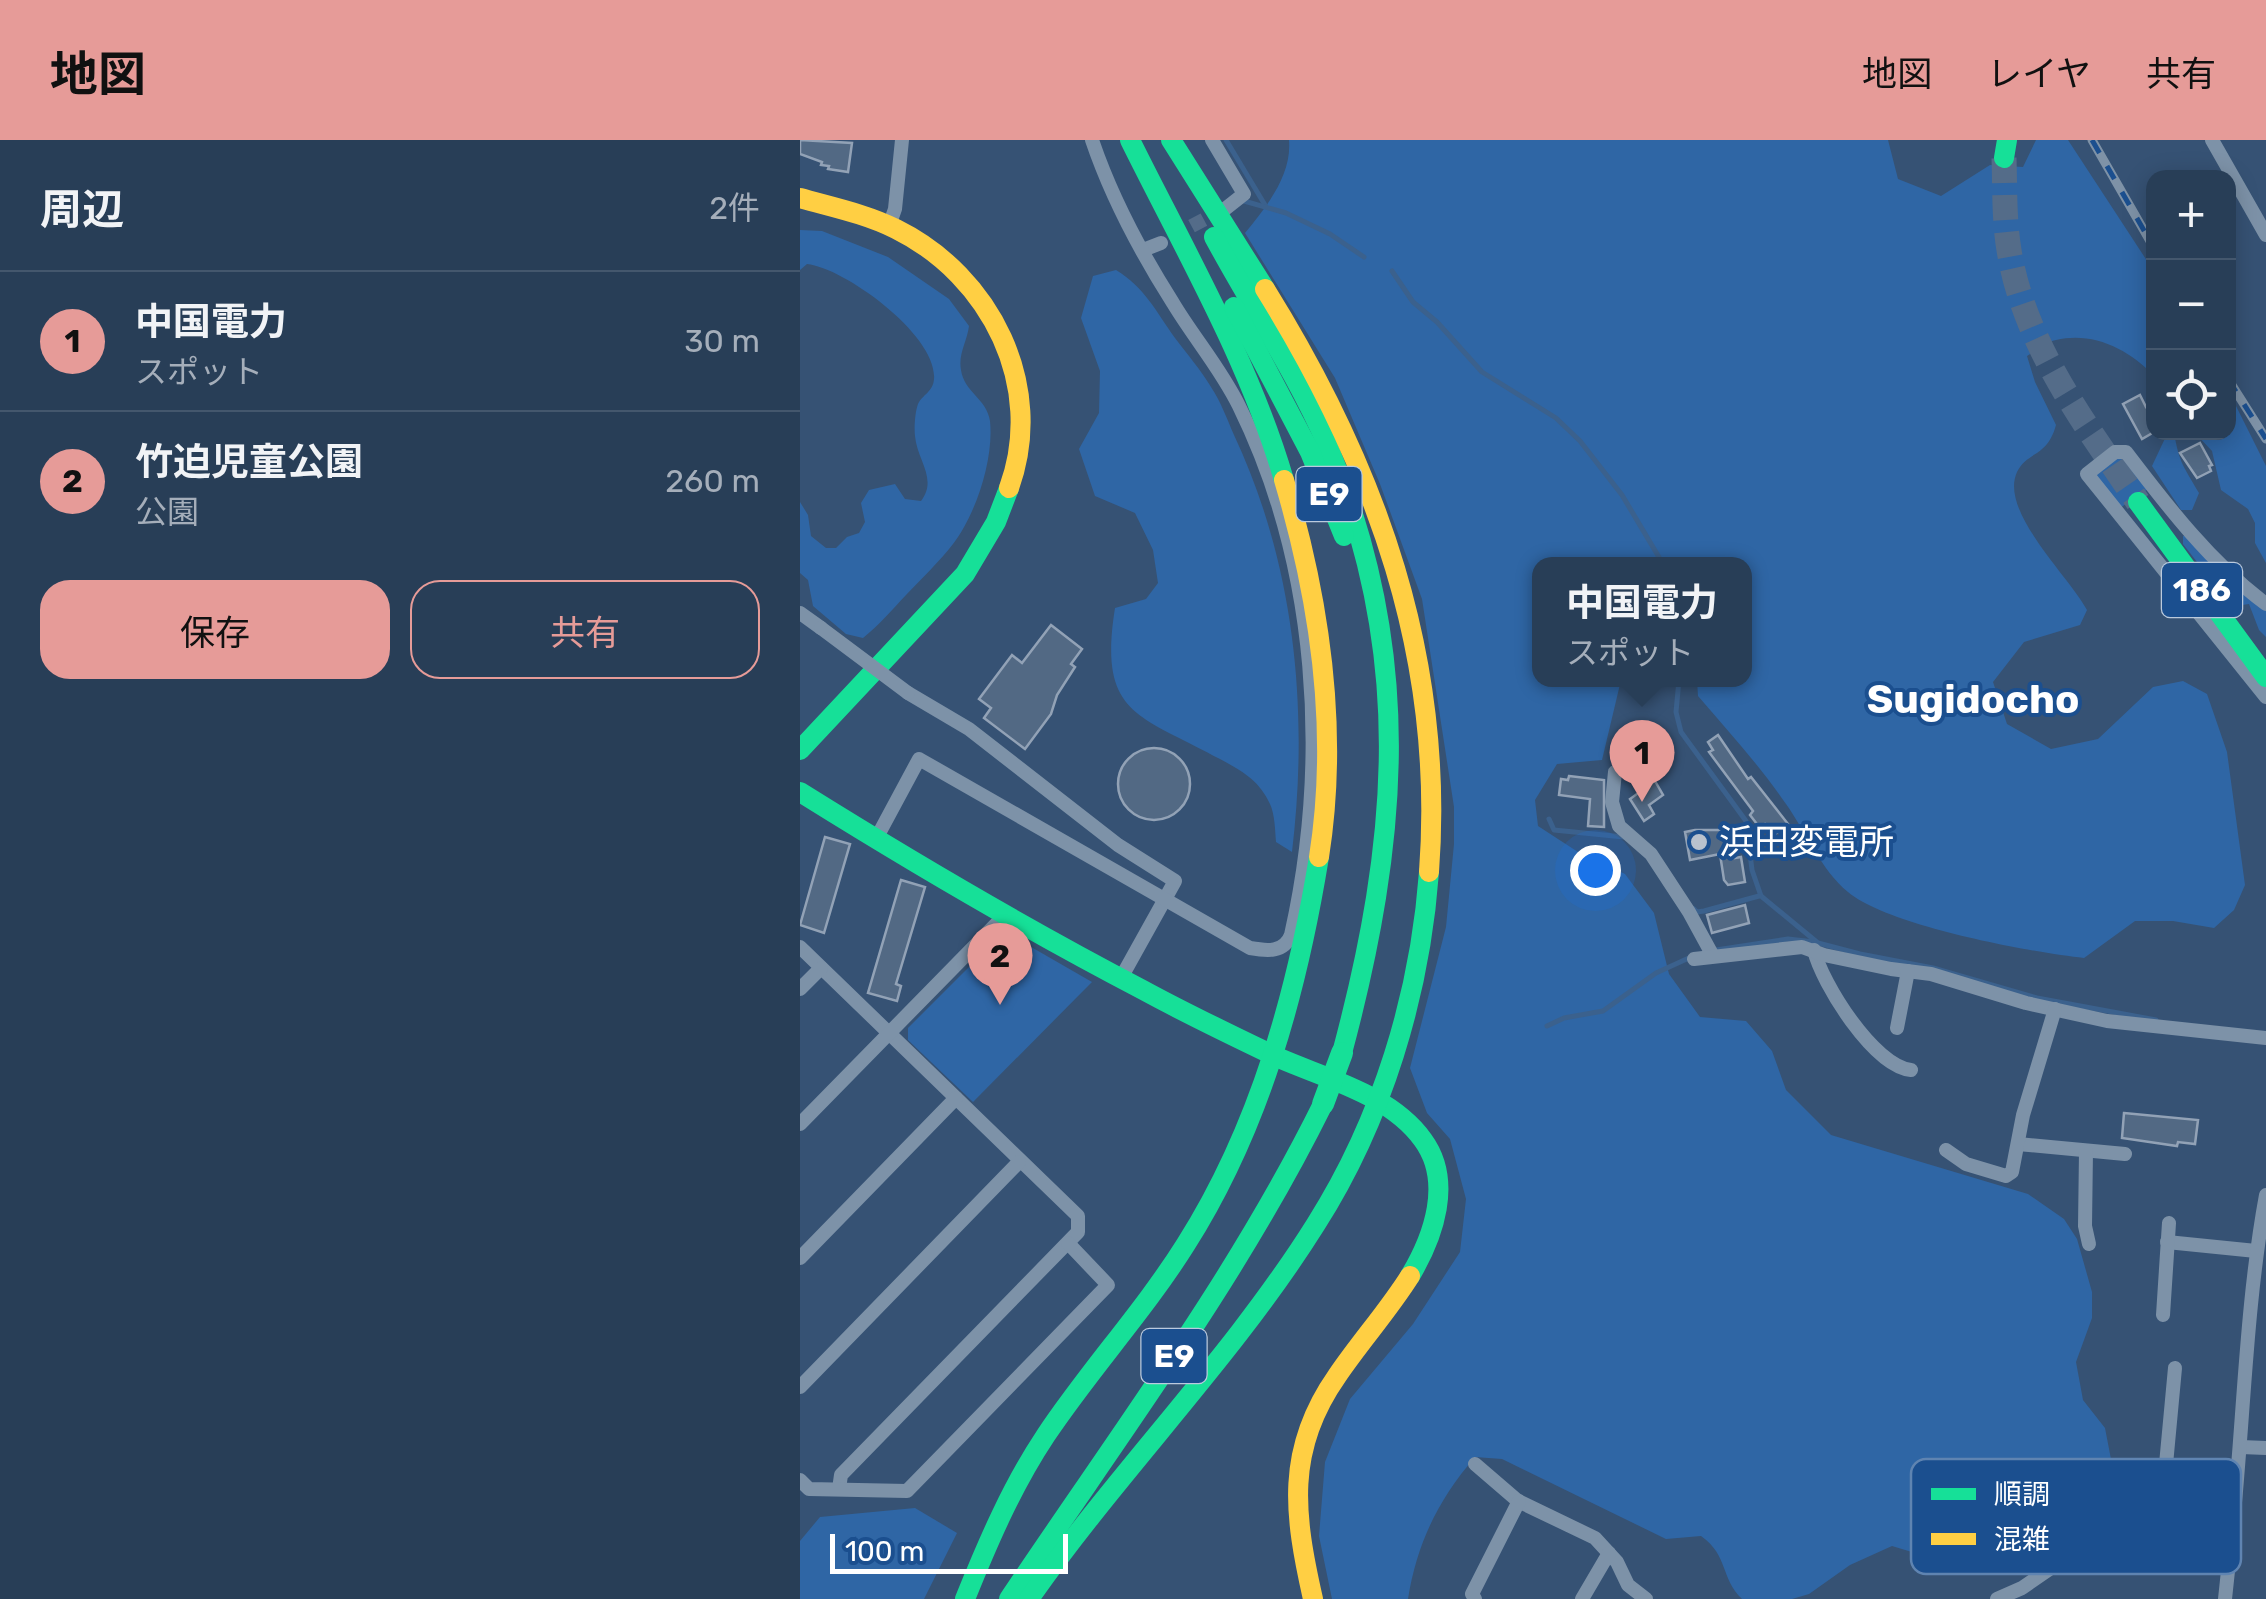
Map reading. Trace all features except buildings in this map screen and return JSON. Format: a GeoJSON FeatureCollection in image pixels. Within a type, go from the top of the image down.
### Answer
{"type":"FeatureCollection","features":[{"type":"Feature","properties":{"kind":"main road"},"geometry":{"type":"LineString","coordinates":[[965,1599],[1027,1465],[1156,1290],[1204,1214],[1242,1138],[1274,1055],[1302,958],[1320,849],[1327,735],[1319,622],[1295,513],[1260,409],[1130,140]]}},
{"type":"Feature","properties":{"kind":"main road","name":"E9"},"geometry":{"type":"LineString","coordinates":[[1142,140],[1290,411],[1344,536],[1367,618],[1381,703],[1385,792],[1381,886]]}},
{"type":"Feature","properties":{"kind":"main road","name":"E9"},"geometry":{"type":"LineString","coordinates":[[1009,1599],[1241,1258],[1300,1154],[1342,1053],[1366,967],[1381,886],[1392,784],[1392,707],[1382,627],[1362,538],[1346,490],[1308,403],[1224,257],[1163,140]]}},
{"type":"Feature","properties":{"kind":"main road"},"geometry":{"type":"LineString","coordinates":[[1029,1599],[1290,1264],[1347,1170],[1378,1102],[1407,1014],[1419,955],[1433,841],[1431,724],[1410,615],[1374,498],[1332,405],[1274,300],[1171,140]]}},
{"type":"Feature","properties":{"kind":"main road"},"geometry":{"type":"LineString","coordinates":[[800,198],[889,226],[943,260],[973,286],[1000,330],[1019,390],[1023,425],[1008,500],[968,570],[800,750]]}},
{"type":"Feature","properties":{"kind":"main road","name":"186"},"geometry":{"type":"LineString","coordinates":[[2138,502],[2266,678]]}},
{"type":"Feature","properties":{"kind":"main road"},"geometry":{"type":"LineString","coordinates":[[800,792],[1120,978],[1378,1102],[1408,1123],[1426,1143],[1436,1167],[1436,1210],[1426,1246],[1409,1278],[1318,1405],[1305,1436],[1296,1493],[1298,1540],[1313,1599]]}},
{"type":"Feature","properties":{"kind":"street"},"geometry":{"type":"LineString","coordinates":[[889,226],[895,209],[902,140]]}},
{"type":"Feature","properties":{"kind":"street"},"geometry":{"type":"LineString","coordinates":[[876,839],[918,759],[1250,948],[1270,950],[1288,943],[1306,849],[1312,784],[1312,705],[1305,628],[1289,545],[1265,466],[1238,404],[1126,228],[1092,140]]}},
{"type":"Feature","properties":{"kind":"street"},"geometry":{"type":"LineString","coordinates":[[1212,140],[1244,194],[1225,209]]}},
{"type":"Feature","properties":{"kind":"street"},"geometry":{"type":"LineString","coordinates":[[2212,140],[2266,235]]}},
{"type":"Feature","properties":{"kind":"street"},"geometry":{"type":"LineString","coordinates":[[1143,250],[1161,243]]}},
{"type":"Feature","properties":{"kind":"street"},"geometry":{"type":"LineString","coordinates":[[2266,604],[2244,588],[2184,525],[2126,452],[2115,452],[2087,474],[2266,698]]}},
{"type":"Feature","properties":{"kind":"street"},"geometry":{"type":"LineString","coordinates":[[802,618],[908,693],[968,729],[1118,844],[1175,881],[1120,978]]}},
{"type":"Feature","properties":{"kind":"street"},"geometry":{"type":"LineString","coordinates":[[1614,772],[1612,802],[1619,826],[1651,854],[1713,956]]}},
{"type":"Feature","properties":{"kind":"street"},"geometry":{"type":"LineString","coordinates":[[800,1124],[1006,914]]}},
{"type":"Feature","properties":{"kind":"street"},"geometry":{"type":"LineString","coordinates":[[1694,959],[1802,946],[1932,974],[2107,1021],[2266,1038]]}},
{"type":"Feature","properties":{"kind":"street"},"geometry":{"type":"LineString","coordinates":[[800,948],[1078,1216],[1078,1232],[841,1475],[838,1490]]}},
{"type":"Feature","properties":{"kind":"street"},"geometry":{"type":"LineString","coordinates":[[1814,950],[1825,982],[1872,1048],[1904,1070],[1911,1070]]}},
{"type":"Feature","properties":{"kind":"street"},"geometry":{"type":"LineString","coordinates":[[800,989],[821,968]]}},
{"type":"Feature","properties":{"kind":"street"},"geometry":{"type":"LineString","coordinates":[[1897,1028],[1908,971]]}},
{"type":"Feature","properties":{"kind":"street"},"geometry":{"type":"LineString","coordinates":[[1946,1150],[1966,1164],[2006,1176],[2012,1172],[2055,1009]]}},
{"type":"Feature","properties":{"kind":"street"},"geometry":{"type":"LineString","coordinates":[[800,1258],[956,1098]]}},
{"type":"Feature","properties":{"kind":"street"},"geometry":{"type":"LineString","coordinates":[[2018,1144],[2125,1154]]}},
{"type":"Feature","properties":{"kind":"street"},"geometry":{"type":"LineString","coordinates":[[2086,1150],[2085,1226],[2089,1244]]}},
{"type":"Feature","properties":{"kind":"street"},"geometry":{"type":"LineString","coordinates":[[800,1387],[1019,1162]]}},
{"type":"Feature","properties":{"kind":"street"},"geometry":{"type":"LineString","coordinates":[[2240,1459],[2244,1368],[2266,1195]]}},
{"type":"Feature","properties":{"kind":"street"},"geometry":{"type":"LineString","coordinates":[[2163,1315],[2168,1223]]}},
{"type":"Feature","properties":{"kind":"street"},"geometry":{"type":"LineString","coordinates":[[2168,1242],[2256,1250]]}},
{"type":"Feature","properties":{"kind":"street"},"geometry":{"type":"LineString","coordinates":[[800,1480],[809,1489],[908,1491],[1108,1285],[1068,1243]]}},
{"type":"Feature","properties":{"kind":"street"},"geometry":{"type":"LineString","coordinates":[[2167,1459],[2175,1368]]}},
{"type":"Feature","properties":{"kind":"street"},"geometry":{"type":"LineString","coordinates":[[2241,1448],[2266,1448]]}},
{"type":"Feature","properties":{"kind":"street"},"geometry":{"type":"LineString","coordinates":[[1475,1464],[1520,1502],[1595,1538],[1617,1562],[1628,1585],[1646,1599]]}},
{"type":"Feature","properties":{"kind":"street"},"geometry":{"type":"LineString","coordinates":[[1475,1599],[1472,1594],[1520,1502]]}},
{"type":"Feature","properties":{"kind":"street"},"geometry":{"type":"LineString","coordinates":[[1582,1599],[1609,1553]]}},
{"type":"Feature","properties":{"kind":"street"},"geometry":{"type":"LineString","coordinates":[[1997,1599],[2042,1574]]}},
{"type":"Feature","properties":{"kind":"street"},"geometry":{"type":"LineString","coordinates":[[2225,1599],[2228,1574]]}},
{"type":"Feature","properties":{"kind":"shaded area"},"geometry":{"type":"Polygon","coordinates":[[[1289,140],[1888,140],[1898,179],[1941,196],[1990,165],[2023,167],[2036,140],[2068,140],[2146,259],[2146,369],[2109,344],[2083,338],[2052,341],[2027,356],[2056,425],[2048,443],[2017,472],[2014,488],[2018,505],[2026,524],[2087,610],[2080,625],[2024,642],[1993,682],[2007,724],[2051,749],[2098,739],[2153,687],[2183,681],[2207,694],[2227,752],[2245,885],[2234,910],[2214,928],[2173,921],[2135,921],[2084,958],[1961,936],[1867,904],[1848,892],[1830,873],[1776,790],[1698,696],[1697,687],[1752,687],[1752,557],[1532,557],[1532,687],[1619,687],[1602,760],[1557,764],[1535,800],[1538,826],[1578,852],[1625,874],[1654,913],[1669,974],[1700,1017],[1746,1021],[1772,1051],[1786,1090],[1831,1135],[2028,1194],[2064,1219],[2077,1239],[2092,1292],[2092,1318],[2076,1362],[2083,1400],[2105,1428],[2111,1459],[1911,1459],[1911,1552],[1892,1546],[1850,1565],[1809,1594],[1792,1599],[1742,1599],[1716,1551],[1701,1536],[1666,1539],[1502,1459],[1475,1457],[1450,1489],[1431,1523],[1408,1599],[1332,1599],[1319,1536],[1325,1462],[1350,1399],[1413,1324],[1460,1252],[1466,1199],[1450,1139],[1427,1113],[1410,1068],[1446,927],[1454,807],[1422,599],[1380,484],[1335,378],[1245,233],[1269,201],[1286,166],[1289,140]]]}},
{"type":"Feature","properties":{"kind":"shaded area"},"geometry":{"type":"Polygon","coordinates":[[[800,230],[822,231],[888,257],[949,299],[969,326],[961,359],[963,378],[985,407],[990,421],[986,469],[961,532],[936,564],[863,638],[846,634],[813,606],[808,580],[800,573],[800,502],[808,515],[811,536],[826,548],[836,548],[847,537],[859,533],[865,522],[861,503],[869,490],[895,484],[905,499],[921,501],[928,485],[917,445],[915,416],[934,379],[921,343],[886,307],[824,268],[807,264],[800,270],[800,230]]]}},
{"type":"Feature","properties":{"kind":"shaded area"},"geometry":{"type":"Polygon","coordinates":[[[1116,270],[1149,300],[1215,393],[1255,484],[1271,535],[1284,587],[1297,692],[1299,745],[1292,852],[1276,842],[1272,808],[1255,782],[1146,720],[1119,691],[1111,643],[1115,608],[1146,599],[1158,583],[1153,550],[1135,513],[1095,496],[1079,449],[1099,413],[1100,371],[1081,318],[1093,276],[1116,270]]]}},
{"type":"Feature","properties":{"kind":"shaded area"},"geometry":{"type":"Polygon","coordinates":[[[2236,406],[2266,466],[2266,563],[2255,543],[2255,523],[2248,509],[2221,490],[2212,451],[2202,440],[2236,440],[2236,406]]]}},
{"type":"Feature","properties":{"kind":"shaded area"},"geometry":{"type":"Polygon","coordinates":[[[2164,440],[2175,440],[2184,467],[2199,493],[2192,510],[2181,510],[2152,466],[2164,440]]]}},
{"type":"Feature","properties":{"kind":"shaded area"},"geometry":{"type":"Polygon","coordinates":[[[2118,455],[2126,456],[2148,489],[2120,508],[2096,478],[2096,470],[2118,455]]]}},
{"type":"Feature","properties":{"kind":"shaded area"},"geometry":{"type":"Polygon","coordinates":[[[2183,536],[2266,611],[2266,637],[2259,630],[2249,604],[2229,603],[2183,544],[2183,536]]]}},
{"type":"Feature","properties":{"kind":"shaded area"},"geometry":{"type":"Polygon","coordinates":[[[1012,936],[1092,982],[973,1102],[908,1040],[908,1028],[997,939],[1012,936]]]}},
{"type":"Feature","properties":{"kind":"shaded area"},"geometry":{"type":"Polygon","coordinates":[[[915,1508],[957,1533],[924,1599],[800,1599],[800,1541],[820,1517],[915,1508]]]}},
{"type":"Feature","properties":{"kind":"waterway"},"geometry":{"type":"LineString","coordinates":[[1226,140],[1265,205]]}},
{"type":"Feature","properties":{"kind":"waterway"},"geometry":{"type":"LineString","coordinates":[[1244,201],[1286,213],[1330,234],[1364,257]]}},
{"type":"Feature","properties":{"kind":"waterway"},"geometry":{"type":"LineString","coordinates":[[1392,271],[1413,302],[1437,322],[1482,372],[1556,418],[1580,441],[1622,495],[1659,557]]}},
{"type":"Feature","properties":{"kind":"waterway"},"geometry":{"type":"LineString","coordinates":[[1678,687],[1676,712],[1681,732],[1746,821],[1752,870],[1761,896],[1818,943],[1933,968],[2037,998],[2156,1020]]}},
{"type":"Feature","properties":{"kind":"waterway"},"geometry":{"type":"LineString","coordinates":[[1549,819],[1554,830],[1624,837]]}},
{"type":"Feature","properties":{"kind":"waterway"},"geometry":{"type":"LineString","coordinates":[[1694,909],[1704,911],[1759,896]]}},
{"type":"Feature","properties":{"kind":"waterway"},"geometry":{"type":"LineString","coordinates":[[1716,950],[1788,939],[1814,942]]}},
{"type":"Feature","properties":{"kind":"waterway"},"geometry":{"type":"LineString","coordinates":[[1547,1026],[1564,1018],[1603,1011],[1656,973],[1691,957]]}},
{"type":"Feature","properties":{"kind":"tunnel"},"geometry":{"type":"LineString","coordinates":[[2004,158],[2009,250],[2028,319],[2060,383],[2138,502]]}},
{"type":"Feature","properties":{"kind":"tunnel"},"geometry":{"type":"LineString","coordinates":[[1173,236],[1220,211]]}},
{"type":"Feature","properties":{"kind":"railway"},"geometry":{"type":"LineString","coordinates":[[2092,140],[2146,234]]}},
{"type":"Feature","properties":{"kind":"railway"},"geometry":{"type":"LineString","coordinates":[[2236,392],[2266,439]]}},
{"type":"Feature","properties":{"kind":"traffic: fast"},"geometry":{"type":"LineString","coordinates":[[1130,140],[1234,349],[1284,480]]}},
{"type":"Feature","properties":{"kind":"traffic: fast"},"geometry":{"type":"LineString","coordinates":[[1171,140],[1265,289]]}},
{"type":"Feature","properties":{"kind":"traffic: fast"},"geometry":{"type":"LineString","coordinates":[[2004,158],[2007,140]]}},
{"type":"Feature","properties":{"kind":"traffic: fast"},"geometry":{"type":"LineString","coordinates":[[1214,237],[1315,417],[1355,521],[1374,597],[1385,672],[1389,747],[1386,822],[1376,897],[1342,1053]]}},
{"type":"Feature","properties":{"kind":"traffic: fast"},"geometry":{"type":"LineString","coordinates":[[1234,307],[1310,452],[1344,536]]}},
{"type":"Feature","properties":{"kind":"traffic: fast"},"geometry":{"type":"LineString","coordinates":[[800,750],[965,574],[996,522],[1009,488]]}},
{"type":"Feature","properties":{"kind":"traffic: fast"},"geometry":{"type":"LineString","coordinates":[[2138,502],[2266,677]]}},
{"type":"Feature","properties":{"kind":"traffic: fast"},"geometry":{"type":"LineString","coordinates":[[800,792],[1099,967],[1227,1033],[1357,1090],[1394,1111],[1423,1140],[1437,1173],[1433,1226],[1410,1276]]}},
{"type":"Feature","properties":{"kind":"traffic: fast"},"geometry":{"type":"LineString","coordinates":[[965,1599],[1001,1515],[1034,1454],[1170,1269],[1235,1153],[1287,1008],[1319,857]]}},
{"type":"Feature","properties":{"kind":"traffic: fast"},"geometry":{"type":"LineString","coordinates":[[1029,1599],[1248,1321],[1339,1184],[1378,1099],[1407,1010],[1429,872]]}},
{"type":"Feature","properties":{"kind":"traffic: fast"},"geometry":{"type":"LineString","coordinates":[[1323,1104],[1342,1053]]}},
{"type":"Feature","properties":{"kind":"traffic: fast"},"geometry":{"type":"LineString","coordinates":[[1009,1599],[1214,1295],[1253,1233],[1323,1104]]}},
{"type":"Feature","properties":{"kind":"traffic: slow"},"geometry":{"type":"LineString","coordinates":[[800,198],[896,229],[930,249],[959,275],[983,305],[1002,338],[1015,374],[1020,411],[1019,450],[1009,488]]}},
{"type":"Feature","properties":{"kind":"traffic: slow"},"geometry":{"type":"LineString","coordinates":[[1265,289],[1340,426],[1395,568],[1414,641],[1426,716],[1431,793],[1429,872]]}},
{"type":"Feature","properties":{"kind":"traffic: slow"},"geometry":{"type":"LineString","coordinates":[[1284,480],[1307,572],[1322,667],[1327,762],[1319,857]]}},
{"type":"Feature","properties":{"kind":"traffic: slow"},"geometry":{"type":"LineString","coordinates":[[1313,1599],[1301,1539],[1298,1484],[1309,1430],[1337,1376],[1410,1276]]}},
{"type":"Feature","properties":{"kind":"place","name":"中国電力"},"geometry":{"type":"Point","coordinates":[1642,802]}},
{"type":"Feature","properties":{"kind":"place","name":"浜田変電所"},"geometry":{"type":"Point","coordinates":[1699,842]}},
{"type":"Feature","properties":{"kind":"place","name":"竹迫児童公園"},"geometry":{"type":"Point","coordinates":[1000,1005]}},
{"type":"Feature","properties":{"kind":"district","name":"Sugidocho"},"geometry":{"type":"Point","coordinates":[1973,699]}}]}
